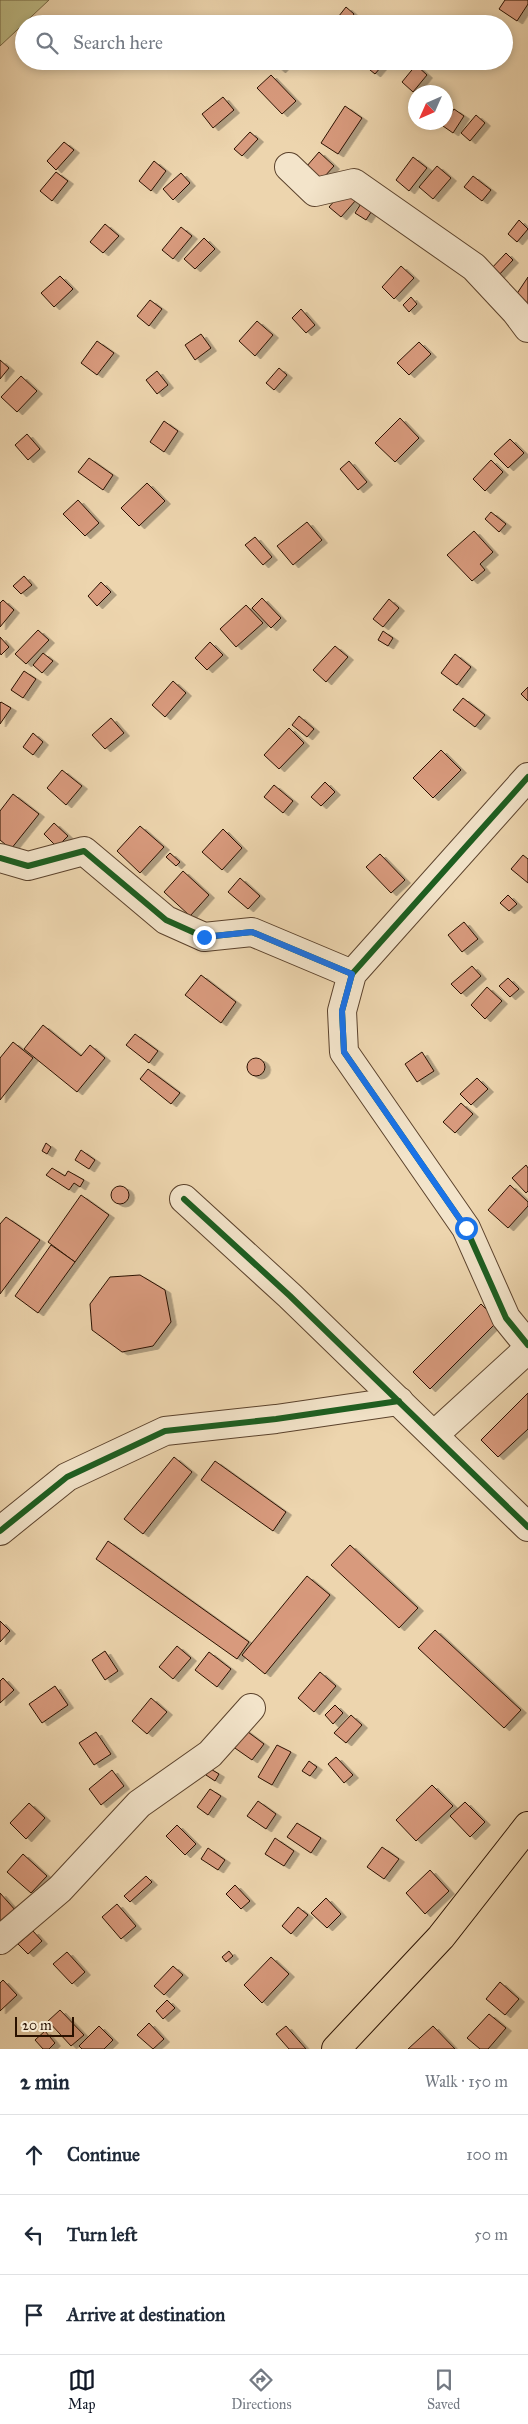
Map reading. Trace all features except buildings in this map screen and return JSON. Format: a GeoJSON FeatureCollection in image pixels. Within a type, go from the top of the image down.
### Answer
{"type":"FeatureCollection","features":[{"type":"Feature","properties":{"kind":"main road"},"geometry":{"type":"LineString","coordinates":[[336,2049],[441,1936],[528,1826]]}},
{"type":"Feature","properties":{"kind":"street"},"geometry":{"type":"LineString","coordinates":[[289,167],[315,192],[354,183],[474,267],[516,312],[528,328]]}},
{"type":"Feature","properties":{"kind":"street"},"geometry":{"type":"LineString","coordinates":[[528,777],[352,974],[342,1011],[344,1052],[466,1228],[506,1318],[528,1345]]}},
{"type":"Feature","properties":{"kind":"street"},"geometry":{"type":"LineString","coordinates":[[0,858],[28,866],[84,851],[166,920],[204,937],[252,932],[352,974]]}},
{"type":"Feature","properties":{"kind":"street"},"geometry":{"type":"LineString","coordinates":[[184,1199],[290,1296],[528,1527]]}},
{"type":"Feature","properties":{"kind":"street"},"geometry":{"type":"LineString","coordinates":[[434,1435],[528,1349]]}},
{"type":"Feature","properties":{"kind":"street"},"geometry":{"type":"LineString","coordinates":[[0,1531],[66,1477],[166,1431],[276,1419],[399,1401]]}},
{"type":"Feature","properties":{"kind":"street"},"geometry":{"type":"LineString","coordinates":[[0,1940],[60,1889],[139,1804],[210,1754],[251,1708]]}},
{"type":"Feature","properties":{"kind":"shaded area"},"geometry":{"type":"Polygon","coordinates":[[[0,0],[49,0],[33,15],[15,15],[15,32],[0,46],[0,0]]]}},
{"type":"Feature","properties":{"kind":"cycle path"},"geometry":{"type":"LineString","coordinates":[[528,777],[352,974],[342,1011],[344,1052],[466,1228],[506,1318],[528,1345]]}},
{"type":"Feature","properties":{"kind":"cycle path"},"geometry":{"type":"LineString","coordinates":[[0,858],[28,866],[84,851],[166,920],[204,937],[252,932],[352,974]]}},
{"type":"Feature","properties":{"kind":"cycle path"},"geometry":{"type":"LineString","coordinates":[[184,1199],[290,1296],[528,1527]]}},
{"type":"Feature","properties":{"kind":"cycle path"},"geometry":{"type":"LineString","coordinates":[[0,1531],[67,1477],[165,1431],[276,1419],[399,1401]]}},
{"type":"Feature","properties":{"kind":"route"},"geometry":{"type":"LineString","coordinates":[[204,937],[252,932],[352,974],[342,1011],[344,1052],[466,1228]]}}]}
